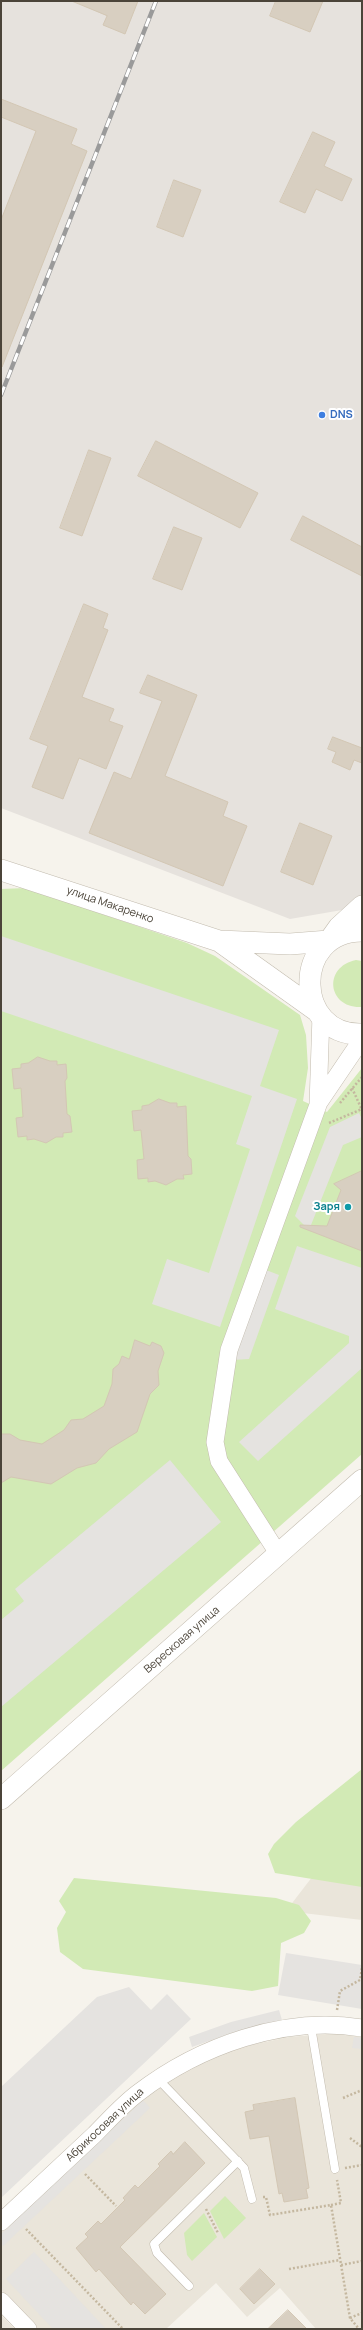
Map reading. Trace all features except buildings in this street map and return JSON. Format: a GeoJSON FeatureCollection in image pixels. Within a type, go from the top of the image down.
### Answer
{"type":"FeatureCollection","features":[{"type":"Feature","properties":{"kind":"street","name":"улица Макаренко"},"geometry":{"type":"LineString","coordinates":[[1,870],[219,941],[290,944],[329,942]]}},
{"type":"Feature","properties":{"kind":"street"},"geometry":{"type":"LineString","coordinates":[[318,1105],[319,1013],[309,987],[310,969],[318,953],[329,942],[339,927],[362,906]]}},
{"type":"Feature","properties":{"kind":"street"},"geometry":{"type":"LineString","coordinates":[[329,942],[343,934],[362,931]]}},
{"type":"Feature","properties":{"kind":"street","name":"улица Макаренко"},"geometry":{"type":"LineString","coordinates":[[219,941],[319,1013],[338,1029],[362,1034]]}},
{"type":"Feature","properties":{"kind":"street"},"geometry":{"type":"LineString","coordinates":[[279,1555],[218,1461],[215,1442],[228,1350],[318,1105],[362,1039]]}},
{"type":"Feature","properties":{"kind":"street","name":"Вересковая улица"},"geometry":{"type":"LineString","coordinates":[[1,1799],[279,1555],[362,1480]]}},
{"type":"Feature","properties":{"kind":"street","name":"Абрикосовая улица"},"geometry":{"type":"LineString","coordinates":[[1,2222],[137,2094],[176,2067],[234,2041],[286,2029],[334,2024],[362,2028]]}},
{"type":"Feature","properties":{"kind":"street"},"geometry":{"type":"LineString","coordinates":[[1,2301],[28,2329]]}},
{"type":"Feature","properties":{"kind":"lane"},"geometry":{"type":"LineString","coordinates":[[311,2026],[335,2169]]}},
{"type":"Feature","properties":{"kind":"lane"},"geometry":{"type":"LineString","coordinates":[[158,2079],[244,2168],[252,2199]]}},
{"type":"Feature","properties":{"kind":"lane"},"geometry":{"type":"LineString","coordinates":[[189,2286],[157,2253],[154,2244],[238,2161]]}},
{"type":"Feature","properties":{"kind":"path"},"geometry":{"type":"LineString","coordinates":[[327,1124],[362,1109],[352,1088]]}},
{"type":"Feature","properties":{"kind":"path"},"geometry":{"type":"LineString","coordinates":[[334,2024],[340,1991],[360,1980],[362,1968]]}},
{"type":"Feature","properties":{"kind":"path"},"geometry":{"type":"LineString","coordinates":[[343,2098],[362,2090]]}},
{"type":"Feature","properties":{"kind":"path"},"geometry":{"type":"LineString","coordinates":[[350,2138],[362,2147]]}},
{"type":"Feature","properties":{"kind":"path"},"geometry":{"type":"LineString","coordinates":[[252,2199],[266,2197],[270,2215],[340,2203],[335,2169],[362,2165]]}},
{"type":"Feature","properties":{"kind":"path"},"geometry":{"type":"LineString","coordinates":[[85,2174],[116,2206]]}},
{"type":"Feature","properties":{"kind":"path"},"geometry":{"type":"LineString","coordinates":[[200,2198],[218,2233]]}},
{"type":"Feature","properties":{"kind":"path"},"geometry":{"type":"LineString","coordinates":[[331,2204],[350,2318],[359,2329]]}},
{"type":"Feature","properties":{"kind":"path"},"geometry":{"type":"LineString","coordinates":[[26,2229],[123,2329]]}},
{"type":"Feature","properties":{"kind":"path"},"geometry":{"type":"LineString","coordinates":[[289,2269],[340,2260]]}},
{"type":"Feature","properties":{"kind":"path"},"geometry":{"type":"LineString","coordinates":[[341,2265],[362,2261]]}},
{"type":"Feature","properties":{"kind":"path"},"geometry":{"type":"LineString","coordinates":[[350,2318],[362,2313]]}},
{"type":"Feature","properties":{"kind":"shaded area"},"geometry":{"type":"Polygon","coordinates":[[[1,1],[362,1],[362,894],[342,910],[290,919],[1,808],[1,1]]]}},
{"type":"Feature","properties":{"kind":"shaded area"},"geometry":{"type":"Polygon","coordinates":[[[1,936],[279,1030],[260,1086],[297,1099],[220,1327],[152,1304],[167,1259],[209,1273],[250,1149],[236,1144],[252,1096],[1,1011],[1,936]]]}},
{"type":"Feature","properties":{"kind":"shaded area"},"geometry":{"type":"Polygon","coordinates":[[[359,1113],[362,1119],[362,1137],[343,1145],[309,1230],[295,1216],[330,1127],[359,1113]]]}},
{"type":"Feature","properties":{"kind":"shaded area"},"geometry":{"type":"Polygon","coordinates":[[[297,1246],[362,1268],[362,1368],[258,1461],[239,1442],[349,1343],[349,1336],[275,1309],[297,1246]]]}},
{"type":"Feature","properties":{"kind":"shaded area"},"geometry":{"type":"Polygon","coordinates":[[[266,1270],[279,1275],[249,1359],[233,1360],[266,1270]]]}},
{"type":"Feature","properties":{"kind":"shaded area"},"geometry":{"type":"Polygon","coordinates":[[[170,1460],[221,1522],[1,1707],[1,1620],[24,1601],[15,1589],[170,1460]]]}},
{"type":"Feature","properties":{"kind":"shaded area"},"geometry":{"type":"Polygon","coordinates":[[[362,1812],[362,1920],[286,1911],[362,1812]]]}},
{"type":"Feature","properties":{"kind":"shaded area"},"geometry":{"type":"Polygon","coordinates":[[[286,1953],[362,1965],[362,2009],[278,1995],[286,1953]]]}},
{"type":"Feature","properties":{"kind":"shaded area"},"geometry":{"type":"Polygon","coordinates":[[[129,1987],[151,2010],[167,1994],[191,2019],[1,2198],[1,2087],[97,1997],[129,1987]]]}},
{"type":"Feature","properties":{"kind":"shaded area"},"geometry":{"type":"Polygon","coordinates":[[[279,2010],[282,2020],[235,2032],[192,2047],[189,2037],[231,2022],[279,2010]]]}},
{"type":"Feature","properties":{"kind":"shaded area"},"geometry":{"type":"Polygon","coordinates":[[[339,2033],[362,2037],[362,2329],[316,2329],[280,2288],[247,2317],[216,2283],[166,2329],[38,2329],[1,2290],[1,2232],[147,2094],[187,2068],[232,2049],[289,2037],[339,2033]]]}},
{"type":"Feature","properties":{"kind":"shaded area"},"geometry":{"type":"Polygon","coordinates":[[[354,2037],[362,2038],[362,2049],[352,2048],[354,2037]]]}},
{"type":"Feature","properties":{"kind":"shaded area"},"geometry":{"type":"Polygon","coordinates":[[[143,2100],[150,2108],[3,2246],[1,2244],[1,2234],[143,2100]]]}},
{"type":"Feature","properties":{"kind":"shaded area"},"geometry":{"type":"Polygon","coordinates":[[[34,2252],[106,2329],[53,2329],[6,2279],[34,2252]]]}},
{"type":"Feature","properties":{"kind":"shaded area"},"geometry":{"type":"Polygon","coordinates":[[[1,2315],[15,2329],[1,2329],[1,2315]]]}},
{"type":"Feature","properties":{"kind":"green space","name":"Заря"},"geometry":{"type":"Polygon","coordinates":[[[26,888],[187,943],[215,956],[300,1015],[306,1035],[308,1068],[303,1101],[327,1112],[362,1068],[362,1454],[1,1771],[1,889],[26,888]]]}},
{"type":"Feature","properties":{"kind":"green space"},"geometry":{"type":"Polygon","coordinates":[[[356,960],[362,961],[362,1007],[351,1006],[342,1001],[336,995],[334,987],[334,978],[338,971],[345,964],[356,960]]]}},
{"type":"Feature","properties":{"kind":"green space"},"geometry":{"type":"Polygon","coordinates":[[[362,1769],[362,1887],[275,1873],[268,1854],[274,1844],[296,1822],[362,1769]]]}},
{"type":"Feature","properties":{"kind":"green space"},"geometry":{"type":"Polygon","coordinates":[[[74,1878],[276,1898],[299,1905],[311,1921],[304,1933],[281,1943],[278,1986],[252,1991],[83,1969],[60,1952],[57,1928],[66,1912],[59,1901],[74,1878]]]}},
{"type":"Feature","properties":{"kind":"green space"},"geometry":{"type":"Polygon","coordinates":[[[225,2196],[246,2218],[224,2239],[210,2211],[225,2196]]]}},
{"type":"Feature","properties":{"kind":"green space"},"geometry":{"type":"Polygon","coordinates":[[[204,2213],[217,2237],[192,2261],[187,2255],[184,2233],[204,2213]]]}},
{"type":"Feature","properties":{"kind":"railway"},"geometry":{"type":"LineString","coordinates":[[1,395],[156,1]]}},
{"type":"Feature","properties":{"kind":"place","name":"DNS"},"geometry":{"type":"Point","coordinates":[322,415]}},
{"type":"Feature","properties":{"kind":"place","name":"Заря"},"geometry":{"type":"Point","coordinates":[348,1207]}}]}
